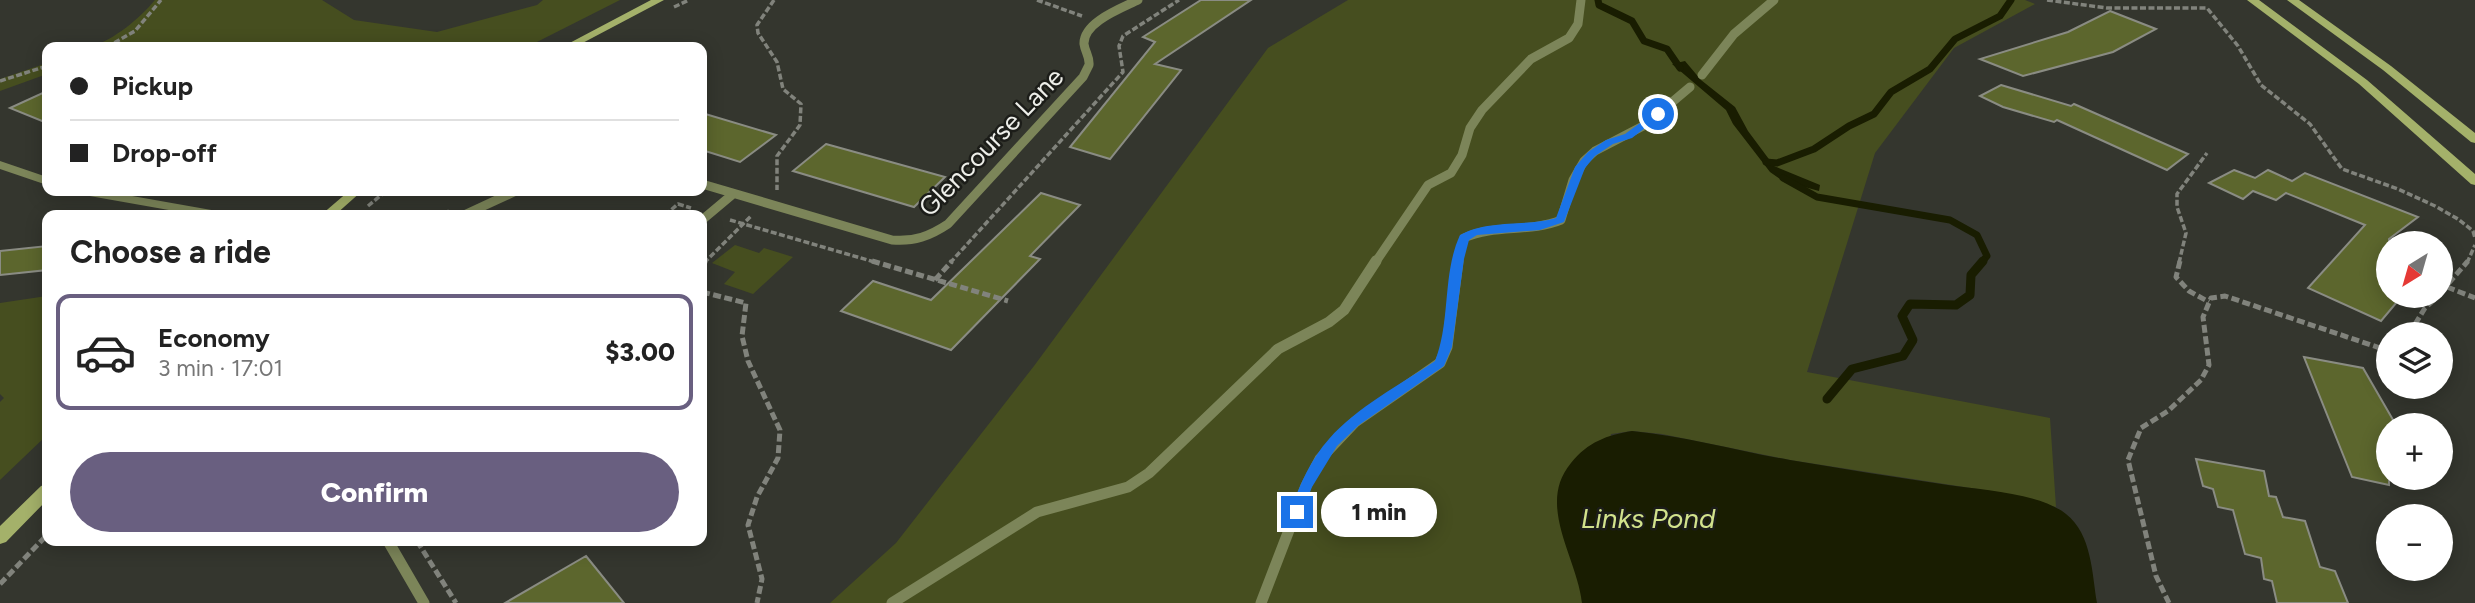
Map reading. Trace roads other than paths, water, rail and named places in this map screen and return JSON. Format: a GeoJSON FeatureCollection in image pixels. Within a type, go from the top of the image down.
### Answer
{"type":"FeatureCollection","features":[{"type":"Feature","properties":{"kind":"main road"},"geometry":{"type":"LineString","coordinates":[[577,42],[659,0]]}},
{"type":"Feature","properties":{"kind":"main road"},"geometry":{"type":"LineString","coordinates":[[2252,0],[2363,82],[2475,181]]}},
{"type":"Feature","properties":{"kind":"main road"},"geometry":{"type":"LineString","coordinates":[[2292,0],[2387,68],[2475,139]]}},
{"type":"Feature","properties":{"kind":"main road"},"geometry":{"type":"LineString","coordinates":[[333,210],[350,196]]}},
{"type":"Feature","properties":{"kind":"main road"},"geometry":{"type":"LineString","coordinates":[[0,537],[42,495]]}},
{"type":"Feature","properties":{"kind":"street"},"geometry":{"type":"LineString","coordinates":[[0,165],[42,179]]}},
{"type":"Feature","properties":{"kind":"street"},"geometry":{"type":"LineString","coordinates":[[112,196],[189,210]]}},
{"type":"Feature","properties":{"kind":"lane","name":"Glencourse Lane"},"geometry":{"type":"LineString","coordinates":[[707,186],[892,240],[908,242],[936,233],[948,224],[1090,68],[1091,60],[1084,46],[1088,32],[1099,22],[1138,0]]}},
{"type":"Feature","properties":{"kind":"lane"},"geometry":{"type":"LineString","coordinates":[[892,603],[1037,512],[1128,487],[1149,473],[1278,349],[1329,322],[1344,310],[1420,195],[1428,186],[1451,173],[1462,155],[1470,128],[1482,110],[1531,59],[1569,38],[1575,31],[1581,0]]}},
{"type":"Feature","properties":{"kind":"lane"},"geometry":{"type":"LineString","coordinates":[[1702,75],[1736,31],[1774,0]]}},
{"type":"Feature","properties":{"kind":"lane"},"geometry":{"type":"LineString","coordinates":[[1261,603],[1306,486],[1320,459],[1355,422],[1440,363],[1447,347],[1458,259],[1464,238],[1475,232],[1540,226],[1561,220],[1580,167],[1592,154],[1609,142],[1629,136],[1690,87]]}},
{"type":"Feature","properties":{"kind":"lane"},"geometry":{"type":"LineString","coordinates":[[707,216],[733,194]]}},
{"type":"Feature","properties":{"kind":"lane"},"geometry":{"type":"LineString","coordinates":[[475,210],[505,196]]}},
{"type":"Feature","properties":{"kind":"lane"},"geometry":{"type":"LineString","coordinates":[[391,546],[424,603]]}},
{"type":"Feature","properties":{"kind":"water"},"geometry":{"type":"Polygon","coordinates":[[[1685,61],[1701,80],[1735,107],[1748,131],[1774,166],[1820,185],[1819,191],[1783,181],[1770,172],[1733,124],[1726,110],[1672,64],[1685,61]]]}},
{"type":"Feature","properties":{"kind":"water","name":"Links Pond"},"geometry":{"type":"Polygon","coordinates":[[[1632,431],[2041,501],[2066,514],[2081,532],[2089,555],[2097,603],[1582,603],[1558,514],[1557,496],[1561,479],[1577,456],[1591,445],[1606,437],[1632,431]]]}},
{"type":"Feature","properties":{"kind":"waterway"},"geometry":{"type":"LineString","coordinates":[[1598,0],[1599,5],[1632,21],[1644,41],[1667,49],[1680,68]]}},
{"type":"Feature","properties":{"kind":"waterway"},"geometry":{"type":"LineString","coordinates":[[1766,162],[1777,163],[1814,149],[1849,126],[1874,114],[1891,92],[1930,69],[1955,39],[2000,16],[2011,0]]}},
{"type":"Feature","properties":{"kind":"waterway"},"geometry":{"type":"LineString","coordinates":[[1783,178],[1817,197],[1950,220],[1977,235],[1987,256],[1981,263]]}},
{"type":"Feature","properties":{"kind":"waterway"},"geometry":{"type":"LineString","coordinates":[[1827,399],[1852,369],[1903,356],[1913,340],[1902,316],[1910,304],[1956,305],[1970,295],[1971,275],[1983,261]]}}]}
